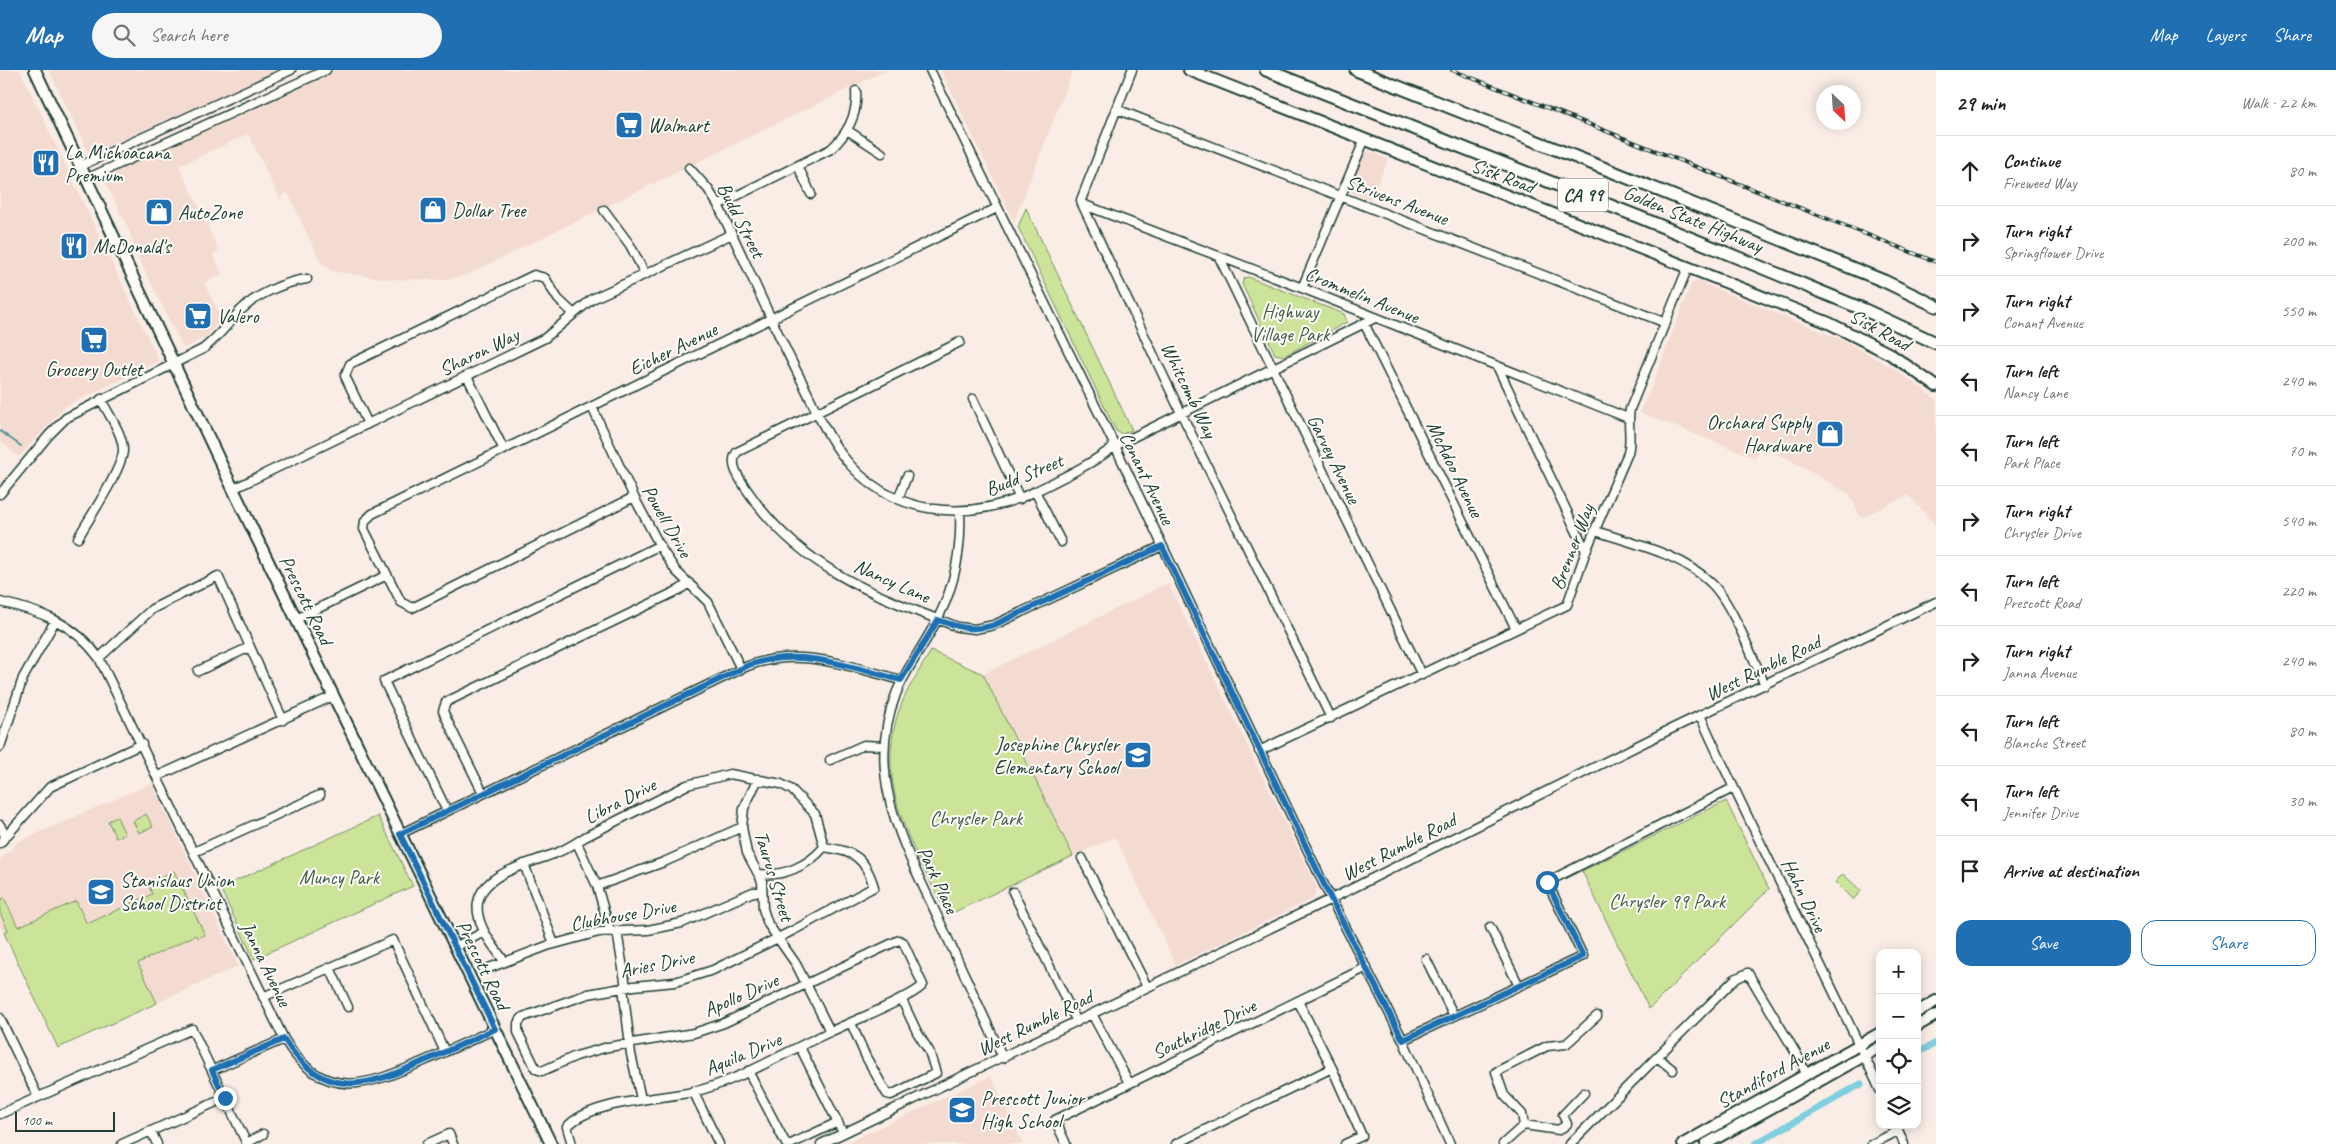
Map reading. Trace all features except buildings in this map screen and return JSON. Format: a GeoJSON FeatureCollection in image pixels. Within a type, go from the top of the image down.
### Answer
{"type":"FeatureCollection","features":[{"type":"Feature","properties":{"kind":"highway","name":"Golden State Highway"},"geometry":{"type":"LineString","coordinates":[[1266,70],[1648,221],[1898,324],[1936,342]]}},
{"type":"Feature","properties":{"kind":"highway","name":"Golden State Highway"},"geometry":{"type":"LineString","coordinates":[[1356,70],[1612,170],[1884,282],[1936,306]]}},
{"type":"Feature","properties":{"kind":"highway"},"geometry":{"type":"LineString","coordinates":[[1884,282],[1936,301]]}},
{"type":"Feature","properties":{"kind":"highway"},"geometry":{"type":"LineString","coordinates":[[1898,324],[1936,347]]}},
{"type":"Feature","properties":{"kind":"main road","name":"Prescott Road"},"geometry":{"type":"LineString","coordinates":[[35,70],[233,489],[550,1144]]}},
{"type":"Feature","properties":{"kind":"main road","name":"Sisk Road"},"geometry":{"type":"LineString","coordinates":[[1189,70],[1364,141],[1688,266],[1850,332],[1903,362],[1936,386]]}},
{"type":"Feature","properties":{"kind":"main road"},"geometry":{"type":"LineString","coordinates":[[1921,1010],[1936,1001]]}},
{"type":"Feature","properties":{"kind":"main road"},"geometry":{"type":"LineString","coordinates":[[1921,1024],[1936,1015]]}},
{"type":"Feature","properties":{"kind":"main road","name":"Standiford Avenue"},"geometry":{"type":"LineString","coordinates":[[1683,1144],[1876,1035]]}},
{"type":"Feature","properties":{"kind":"main road","name":"Standiford Avenue"},"geometry":{"type":"LineString","coordinates":[[1706,1144],[1876,1049]]}},
{"type":"Feature","properties":{"kind":"street"},"geometry":{"type":"LineString","coordinates":[[80,166],[291,70]]}},
{"type":"Feature","properties":{"kind":"street"},"geometry":{"type":"LineString","coordinates":[[86,179],[326,70]]}},
{"type":"Feature","properties":{"kind":"street","name":"Conant Avenue"},"geometry":{"type":"LineString","coordinates":[[930,70],[1114,446],[1331,899],[1403,1040],[1450,1144]]}},
{"type":"Feature","properties":{"kind":"street"},"geometry":{"type":"LineString","coordinates":[[1082,204],[1081,200],[1132,70]]}},
{"type":"Feature","properties":{"kind":"street"},"geometry":{"type":"LineString","coordinates":[[718,205],[831,149],[847,130],[855,111],[856,90]]}},
{"type":"Feature","properties":{"kind":"street","name":"Strivens Avenue"},"geometry":{"type":"LineString","coordinates":[[1116,109],[1339,194],[1666,323]]}},
{"type":"Feature","properties":{"kind":"street"},"geometry":{"type":"LineString","coordinates":[[847,130],[882,153]]}},
{"type":"Feature","properties":{"kind":"street"},"geometry":{"type":"LineString","coordinates":[[1302,288],[1339,194],[1364,141]]}},
{"type":"Feature","properties":{"kind":"street"},"geometry":{"type":"LineString","coordinates":[[798,166],[811,194]]}},
{"type":"Feature","properties":{"kind":"street","name":"Budd Street"},"geometry":{"type":"LineString","coordinates":[[689,168],[708,189],[718,205],[770,319],[831,440],[849,463],[870,482],[898,499],[929,509],[960,512],[990,508],[1020,499],[1088,465],[1114,446],[1374,318]]}},
{"type":"Feature","properties":{"kind":"street","name":"Crommelin Avenue"},"geometry":{"type":"LineString","coordinates":[[1082,204],[1302,288],[1498,368],[1628,418]]}},
{"type":"Feature","properties":{"kind":"street","name":"Whitcomb Way"},"geometry":{"type":"LineString","coordinates":[[1082,204],[1181,413],[1331,718]]}},
{"type":"Feature","properties":{"kind":"street","name":"Eicher Avenue"},"geometry":{"type":"LineString","coordinates":[[388,575],[364,529],[365,520],[372,514],[997,208]]}},
{"type":"Feature","properties":{"kind":"street"},"geometry":{"type":"LineString","coordinates":[[604,210],[630,245],[644,274]]}},
{"type":"Feature","properties":{"kind":"street","name":"Sharon Way"},"geometry":{"type":"LineString","coordinates":[[233,489],[545,338],[592,299],[732,234]]}},
{"type":"Feature","properties":{"kind":"street","name":"Garvey Avenue"},"geometry":{"type":"LineString","coordinates":[[1219,257],[1422,675]]}},
{"type":"Feature","properties":{"kind":"street","name":"Brenner Way"},"geometry":{"type":"LineString","coordinates":[[1260,751],[1567,604],[1586,551],[1630,446],[1628,418],[1630,409],[1688,266]]}},
{"type":"Feature","properties":{"kind":"street"},"geometry":{"type":"LineString","coordinates":[[368,424],[348,383],[346,370],[350,364],[531,276],[541,275],[545,278],[558,299],[573,314]]}},
{"type":"Feature","properties":{"kind":"street"},"geometry":{"type":"LineString","coordinates":[[0,493],[56,426],[76,411],[174,365],[212,342],[247,305],[286,284],[307,279]]}},
{"type":"Feature","properties":{"kind":"street","name":"McAdoo Avenue"},"geometry":{"type":"LineString","coordinates":[[1364,323],[1516,629]]}},
{"type":"Feature","properties":{"kind":"street"},"geometry":{"type":"LineString","coordinates":[[817,413],[960,342]]}},
{"type":"Feature","properties":{"kind":"street"},"geometry":{"type":"LineString","coordinates":[[1498,368],[1586,551]]}},
{"type":"Feature","properties":{"kind":"street"},"geometry":{"type":"LineString","coordinates":[[467,376],[504,450]]}},
{"type":"Feature","properties":{"kind":"street"},"geometry":{"type":"LineString","coordinates":[[78,538],[117,469],[122,455],[121,440],[101,399]]}},
{"type":"Feature","properties":{"kind":"street"},"geometry":{"type":"LineString","coordinates":[[973,399],[1020,499]]}},
{"type":"Feature","properties":{"kind":"street","name":"Powell Drive"},"geometry":{"type":"LineString","coordinates":[[592,407],[634,497],[660,545],[676,570],[708,602],[740,669]]}},
{"type":"Feature","properties":{"kind":"street","name":"Nancy Lane"},"geometry":{"type":"LineString","coordinates":[[817,413],[737,452],[733,460],[734,467],[744,486],[766,516],[792,543],[809,557],[848,580],[938,620],[966,629],[984,628],[994,625],[1162,546]]}},
{"type":"Feature","properties":{"kind":"street"},"geometry":{"type":"LineString","coordinates":[[898,499],[907,476]]}},
{"type":"Feature","properties":{"kind":"street"},"geometry":{"type":"LineString","coordinates":[[1035,491],[1061,542]]}},
{"type":"Feature","properties":{"kind":"street"},"geometry":{"type":"LineString","coordinates":[[296,619],[388,575],[401,602],[408,607],[419,606],[634,497]]}},
{"type":"Feature","properties":{"kind":"street","name":"Park Place"},"geometry":{"type":"LineString","coordinates":[[960,512],[958,560],[949,595],[938,620],[901,680],[889,714],[884,746],[887,793],[895,825],[1003,1058]]}},
{"type":"Feature","properties":{"kind":"street"},"geometry":{"type":"LineString","coordinates":[[1596,531],[1678,561],[1712,583],[1725,602],[1766,685]]}},
{"type":"Feature","properties":{"kind":"street"},"geometry":{"type":"LineString","coordinates":[[447,811],[384,681],[660,545]]}},
{"type":"Feature","properties":{"kind":"street"},"geometry":{"type":"LineString","coordinates":[[99,658],[152,609],[218,576],[283,720]]}},
{"type":"Feature","properties":{"kind":"street"},"geometry":{"type":"LineString","coordinates":[[483,793],[446,718],[443,711],[444,705],[450,699],[679,590],[689,583]]}},
{"type":"Feature","properties":{"kind":"street","name":"Janna Avenue"},"geometry":{"type":"LineString","coordinates":[[0,602],[36,610],[84,639],[99,658],[158,776],[263,997],[284,1039],[298,1059],[316,1074],[337,1082],[350,1084],[382,1080],[495,1029]]}},
{"type":"Feature","properties":{"kind":"street","name":"West Rumble Road"},"geometry":{"type":"LineString","coordinates":[[822,1144],[1331,899],[1700,715],[1936,602]]}},
{"type":"Feature","properties":{"kind":"street"},"geometry":{"type":"LineString","coordinates":[[0,747],[23,678],[55,621]]}},
{"type":"Feature","properties":{"kind":"street"},"geometry":{"type":"LineString","coordinates":[[198,671],[250,647]]}},
{"type":"Feature","properties":{"kind":"street"},"geometry":{"type":"LineString","coordinates":[[400,834],[740,669],[766,659],[801,657],[828,661],[901,680]]}},
{"type":"Feature","properties":{"kind":"street"},"geometry":{"type":"LineString","coordinates":[[158,776],[333,696]]}},
{"type":"Feature","properties":{"kind":"street","name":"Hahn Drive"},"geometry":{"type":"LineString","coordinates":[[1700,715],[1733,788],[1865,1055],[1877,1084]]}},
{"type":"Feature","properties":{"kind":"street"},"geometry":{"type":"LineString","coordinates":[[3,840],[50,787],[142,744]]}},
{"type":"Feature","properties":{"kind":"street"},"geometry":{"type":"LineString","coordinates":[[830,760],[864,745],[884,746]]}},
{"type":"Feature","properties":{"kind":"street","name":"Libra Drive"},"geometry":{"type":"LineString","coordinates":[[504,961],[484,932],[479,918],[479,904],[483,891],[488,885],[502,874],[524,864],[565,850],[688,785],[730,774],[781,784],[801,798],[815,814],[824,847]]}},
{"type":"Feature","properties":{"kind":"street","name":"Taurus Street"},"geometry":{"type":"LineString","coordinates":[[758,779],[744,808],[742,827],[747,853],[762,881],[761,892],[768,924],[796,964],[830,1031]]}},
{"type":"Feature","properties":{"kind":"street"},"geometry":{"type":"LineString","coordinates":[[1403,1040],[1583,956],[1547,882],[1733,788]]}},
{"type":"Feature","properties":{"kind":"street"},"geometry":{"type":"LineString","coordinates":[[194,852],[320,794]]}},
{"type":"Feature","properties":{"kind":"street"},"geometry":{"type":"LineString","coordinates":[[0,825],[3,840]]}},
{"type":"Feature","properties":{"kind":"street"},"geometry":{"type":"LineString","coordinates":[[596,886],[664,862],[742,827]]}},
{"type":"Feature","properties":{"kind":"street"},"geometry":{"type":"LineString","coordinates":[[577,843],[614,931],[625,987],[630,1042],[641,1099]]}},
{"type":"Feature","properties":{"kind":"street"},"geometry":{"type":"LineString","coordinates":[[758,874],[771,875],[786,872],[812,859],[824,847]]}},
{"type":"Feature","properties":{"kind":"street","name":"Aries Drive"},"geometry":{"type":"LineString","coordinates":[[539,1071],[518,1032],[519,1020],[574,998],[625,987],[660,984],[689,978],[720,966],[778,938],[874,888],[866,868],[857,857],[846,850],[824,847]]}},
{"type":"Feature","properties":{"kind":"street"},"geometry":{"type":"LineString","coordinates":[[1082,858],[1147,988]]}},
{"type":"Feature","properties":{"kind":"street"},"geometry":{"type":"LineString","coordinates":[[524,864],[554,944]]}},
{"type":"Feature","properties":{"kind":"street","name":"Clubhouse Drive"},"geometry":{"type":"LineString","coordinates":[[489,968],[554,944],[614,931],[668,927],[682,923],[753,892],[761,892]]}},
{"type":"Feature","properties":{"kind":"street"},"geometry":{"type":"LineString","coordinates":[[1013,892],[1077,1022]]}},
{"type":"Feature","properties":{"kind":"street"},"geometry":{"type":"LineString","coordinates":[[1490,926],[1519,986]]}},
{"type":"Feature","properties":{"kind":"street"},"geometry":{"type":"LineString","coordinates":[[455,947],[484,932]]}},
{"type":"Feature","properties":{"kind":"street"},"geometry":{"type":"LineString","coordinates":[[263,997],[393,940],[445,1052]]}},
{"type":"Feature","properties":{"kind":"street","name":"Apollo Drive"},"geometry":{"type":"LineString","coordinates":[[539,1071],[591,1052],[630,1042],[694,1033],[724,1023],[899,940],[904,942],[923,985]]}},
{"type":"Feature","properties":{"kind":"street"},"geometry":{"type":"LineString","coordinates":[[1426,959],[1454,1016]]}},
{"type":"Feature","properties":{"kind":"street","name":"Southridge Drive"},"geometry":{"type":"LineString","coordinates":[[1066,1144],[1055,1120],[1367,967]]}},
{"type":"Feature","properties":{"kind":"street"},"geometry":{"type":"LineString","coordinates":[[330,968],[348,1007]]}},
{"type":"Feature","properties":{"kind":"street"},"geometry":{"type":"LineString","coordinates":[[1570,1144],[1735,979],[1748,973],[1800,1060],[1806,1074]]}},
{"type":"Feature","properties":{"kind":"street","name":"Aquila Drive"},"geometry":{"type":"LineString","coordinates":[[572,1144],[567,1127],[594,1112],[641,1099],[693,1092],[748,1071],[830,1031],[851,1023],[923,985]]}},
{"type":"Feature","properties":{"kind":"street"},"geometry":{"type":"LineString","coordinates":[[851,1023],[866,1057],[889,1095],[936,1073],[929,1050],[912,1022],[901,998]]}},
{"type":"Feature","properties":{"kind":"street"},"geometry":{"type":"LineString","coordinates":[[1298,1001],[1332,1068],[1362,1136],[1345,1144]]}},
{"type":"Feature","properties":{"kind":"street"},"geometry":{"type":"LineString","coordinates":[[1092,1014],[1129,1083]]}},
{"type":"Feature","properties":{"kind":"street"},"geometry":{"type":"LineString","coordinates":[[1524,1125],[1522,1114],[1504,1095],[1496,1072],[1547,1046],[1566,1044],[1597,1016]]}},
{"type":"Feature","properties":{"kind":"street"},"geometry":{"type":"LineString","coordinates":[[0,1018],[38,1097]]}},
{"type":"Feature","properties":{"kind":"street"},"geometry":{"type":"LineString","coordinates":[[0,1114],[192,1029],[247,1144],[263,1134]]}},
{"type":"Feature","properties":{"kind":"street"},"geometry":{"type":"LineString","coordinates":[[212,1070],[284,1039]]}},
{"type":"Feature","properties":{"kind":"street"},"geometry":{"type":"LineString","coordinates":[[800,1047],[843,1133]]}},
{"type":"Feature","properties":{"kind":"street"},"geometry":{"type":"LineString","coordinates":[[1657,1057],[1673,1070]]}},
{"type":"Feature","properties":{"kind":"street"},"geometry":{"type":"LineString","coordinates":[[1176,1144],[1332,1068]]}},
{"type":"Feature","properties":{"kind":"street"},"geometry":{"type":"LineString","coordinates":[[748,1071],[786,1144]]}},
{"type":"Feature","properties":{"kind":"street"},"geometry":{"type":"LineString","coordinates":[[693,1092],[719,1144]]}},
{"type":"Feature","properties":{"kind":"street"},"geometry":{"type":"LineString","coordinates":[[1524,1125],[1559,1130],[1567,1124],[1563,1115],[1584,1093]]}},
{"type":"Feature","properties":{"kind":"street"},"geometry":{"type":"LineString","coordinates":[[122,1144],[225,1098]]}},
{"type":"Feature","properties":{"kind":"street"},"geometry":{"type":"LineString","coordinates":[[791,1144],[838,1124]]}},
{"type":"Feature","properties":{"kind":"street"},"geometry":{"type":"LineString","coordinates":[[1504,1144],[1524,1125]]}},
{"type":"Feature","properties":{"kind":"street"},"geometry":{"type":"LineString","coordinates":[[1872,1144],[1895,1129]]}},
{"type":"Feature","properties":{"kind":"street"},"geometry":{"type":"LineString","coordinates":[[1897,1129],[1904,1144]]}},
{"type":"Feature","properties":{"kind":"street"},"geometry":{"type":"LineString","coordinates":[[151,1131],[157,1144]]}},
{"type":"Feature","properties":{"kind":"street"},"geometry":{"type":"LineString","coordinates":[[427,1144],[449,1134],[453,1144]]}},
{"type":"Feature","properties":{"kind":"shaded area"},"geometry":{"type":"Polygon","coordinates":[[[0,70],[20,70],[159,361],[66,406],[19,457],[0,441],[0,70]]]}},
{"type":"Feature","properties":{"kind":"shaded area"},"geometry":{"type":"Polygon","coordinates":[[[49,70],[278,70],[91,154],[88,152],[49,70]]]}},
{"type":"Feature","properties":{"kind":"shaded area"},"geometry":{"type":"Polygon","coordinates":[[[334,70],[887,70],[464,276],[444,280],[387,279],[331,271],[320,261],[287,191],[280,199],[248,134],[179,166],[219,250],[213,254],[222,274],[204,283],[222,319],[207,336],[185,348],[182,346],[136,253],[129,230],[105,182],[106,177],[109,173],[240,112],[246,113],[259,107],[260,104],[334,70]]]}},
{"type":"Feature","properties":{"kind":"shaded area"},"geometry":{"type":"Polygon","coordinates":[[[941,70],[1073,70],[1014,221],[941,70]]]}},
{"type":"Feature","properties":{"kind":"shaded area"},"geometry":{"type":"Polygon","coordinates":[[[1368,151],[1388,159],[1371,200],[1352,193],[1349,189],[1364,153],[1368,151]]]}},
{"type":"Feature","properties":{"kind":"shaded area"},"geometry":{"type":"Polygon","coordinates":[[[1697,281],[1847,342],[1896,370],[1936,399],[1936,526],[1908,495],[1861,518],[1849,494],[1760,445],[1755,458],[1639,412],[1650,391],[1691,284],[1697,281]]]}},
{"type":"Feature","properties":{"kind":"shaded area","name":"Josephine Chrysler Elementary School"},"geometry":{"type":"Polygon","coordinates":[[[1168,583],[1317,888],[1314,898],[1176,965],[1115,837],[1073,856],[983,674],[1168,583]]]}},
{"type":"Feature","properties":{"kind":"shaded area","name":"Stanislaus Union School District"},"geometry":{"type":"Polygon","coordinates":[[[152,783],[238,966],[58,1048],[0,925],[0,860],[18,842],[152,783]]]}},
{"type":"Feature","properties":{"kind":"shaded area","name":"Prescott Junior High School"},"geometry":{"type":"Polygon","coordinates":[[[991,1076],[1023,1144],[844,1144],[991,1076]]]}},
{"type":"Feature","properties":{"kind":"green space"},"geometry":{"type":"Polygon","coordinates":[[[1026,208],[1132,430],[1122,434],[1116,431],[1018,227],[1026,208]]]}},
{"type":"Feature","properties":{"kind":"green space","name":"Highway Village Park"},"geometry":{"type":"Polygon","coordinates":[[[1248,277],[1344,314],[1347,322],[1284,356],[1275,354],[1242,284],[1244,278],[1248,277]]]}},
{"type":"Feature","properties":{"kind":"green space","name":"Chrysler Park"},"geometry":{"type":"Polygon","coordinates":[[[931,651],[983,674],[1073,856],[948,915],[908,834],[898,806],[892,778],[891,749],[896,720],[908,690],[931,651]]]}},
{"type":"Feature","properties":{"kind":"green space","name":"Chrysler 99 Park"},"geometry":{"type":"Polygon","coordinates":[[[1726,801],[1769,889],[1649,1009],[1582,871],[1726,801]]]}},
{"type":"Feature","properties":{"kind":"green space"},"geometry":{"type":"Polygon","coordinates":[[[146,814],[153,827],[139,833],[133,821],[146,814]]]}},
{"type":"Feature","properties":{"kind":"green space","name":"Muncy Park"},"geometry":{"type":"Polygon","coordinates":[[[378,816],[413,886],[254,959],[220,888],[378,816]]]}},
{"type":"Feature","properties":{"kind":"green space"},"geometry":{"type":"Polygon","coordinates":[[[117,817],[125,834],[116,838],[108,821],[117,817]]]}},
{"type":"Feature","properties":{"kind":"green space"},"geometry":{"type":"Polygon","coordinates":[[[174,871],[205,935],[198,938],[196,935],[138,963],[157,1003],[58,1048],[4,933],[8,930],[0,913],[0,900],[4,898],[18,927],[76,901],[87,924],[152,894],[149,886],[150,883],[174,871]]]}},
{"type":"Feature","properties":{"kind":"green space"},"geometry":{"type":"Polygon","coordinates":[[[1843,874],[1861,891],[1853,900],[1835,882],[1843,874]]]}},
{"type":"Feature","properties":{"kind":"waterway"},"geometry":{"type":"LineString","coordinates":[[0,431],[21,446]]}},
{"type":"Feature","properties":{"kind":"waterway"},"geometry":{"type":"LineString","coordinates":[[1921,1051],[1936,1043]]}},
{"type":"Feature","properties":{"kind":"waterway"},"geometry":{"type":"LineString","coordinates":[[1755,1144],[1861,1084]]}},
{"type":"Feature","properties":{"kind":"railway"},"geometry":{"type":"LineString","coordinates":[[1452,70],[1936,262]]}},
{"type":"Feature","properties":{"kind":"place","name":"Walmart"},"geometry":{"type":"Point","coordinates":[629,125]}},
{"type":"Feature","properties":{"kind":"place","name":"La Michoacana Premium"},"geometry":{"type":"Point","coordinates":[46,163]}},
{"type":"Feature","properties":{"kind":"place","name":"Dollar Tree"},"geometry":{"type":"Point","coordinates":[433,210]}},
{"type":"Feature","properties":{"kind":"place","name":"AutoZone"},"geometry":{"type":"Point","coordinates":[159,212]}},
{"type":"Feature","properties":{"kind":"place","name":"McDonald's"},"geometry":{"type":"Point","coordinates":[74,246]}},
{"type":"Feature","properties":{"kind":"place","name":"Valero"},"geometry":{"type":"Point","coordinates":[198,316]}},
{"type":"Feature","properties":{"kind":"place","name":"Grocery Outlet"},"geometry":{"type":"Point","coordinates":[94,340]}},
{"type":"Feature","properties":{"kind":"place","name":"Orchard Supply Hardware"},"geometry":{"type":"Point","coordinates":[1830,434]}},
{"type":"Feature","properties":{"kind":"place","name":"Josephine Chrysler Elementary School"},"geometry":{"type":"Point","coordinates":[1138,755]}},
{"type":"Feature","properties":{"kind":"place","name":"Stanislaus Union School District"},"geometry":{"type":"Point","coordinates":[101,892]}},
{"type":"Feature","properties":{"kind":"place","name":"Prescott Junior High School"},"geometry":{"type":"Point","coordinates":[962,1110]}},
{"type":"Feature","properties":{"kind":"route"},"geometry":{"type":"LineString","coordinates":[[225,1098],[212,1070],[284,1039],[298,1059],[316,1074],[337,1082],[360,1084],[382,1080],[495,1029],[400,834],[749,665],[766,659],[787,657],[814,658],[901,680],[938,620],[966,629],[984,628],[994,625],[1162,546],[1331,899],[1403,1040],[1583,956],[1547,882]]}}]}
